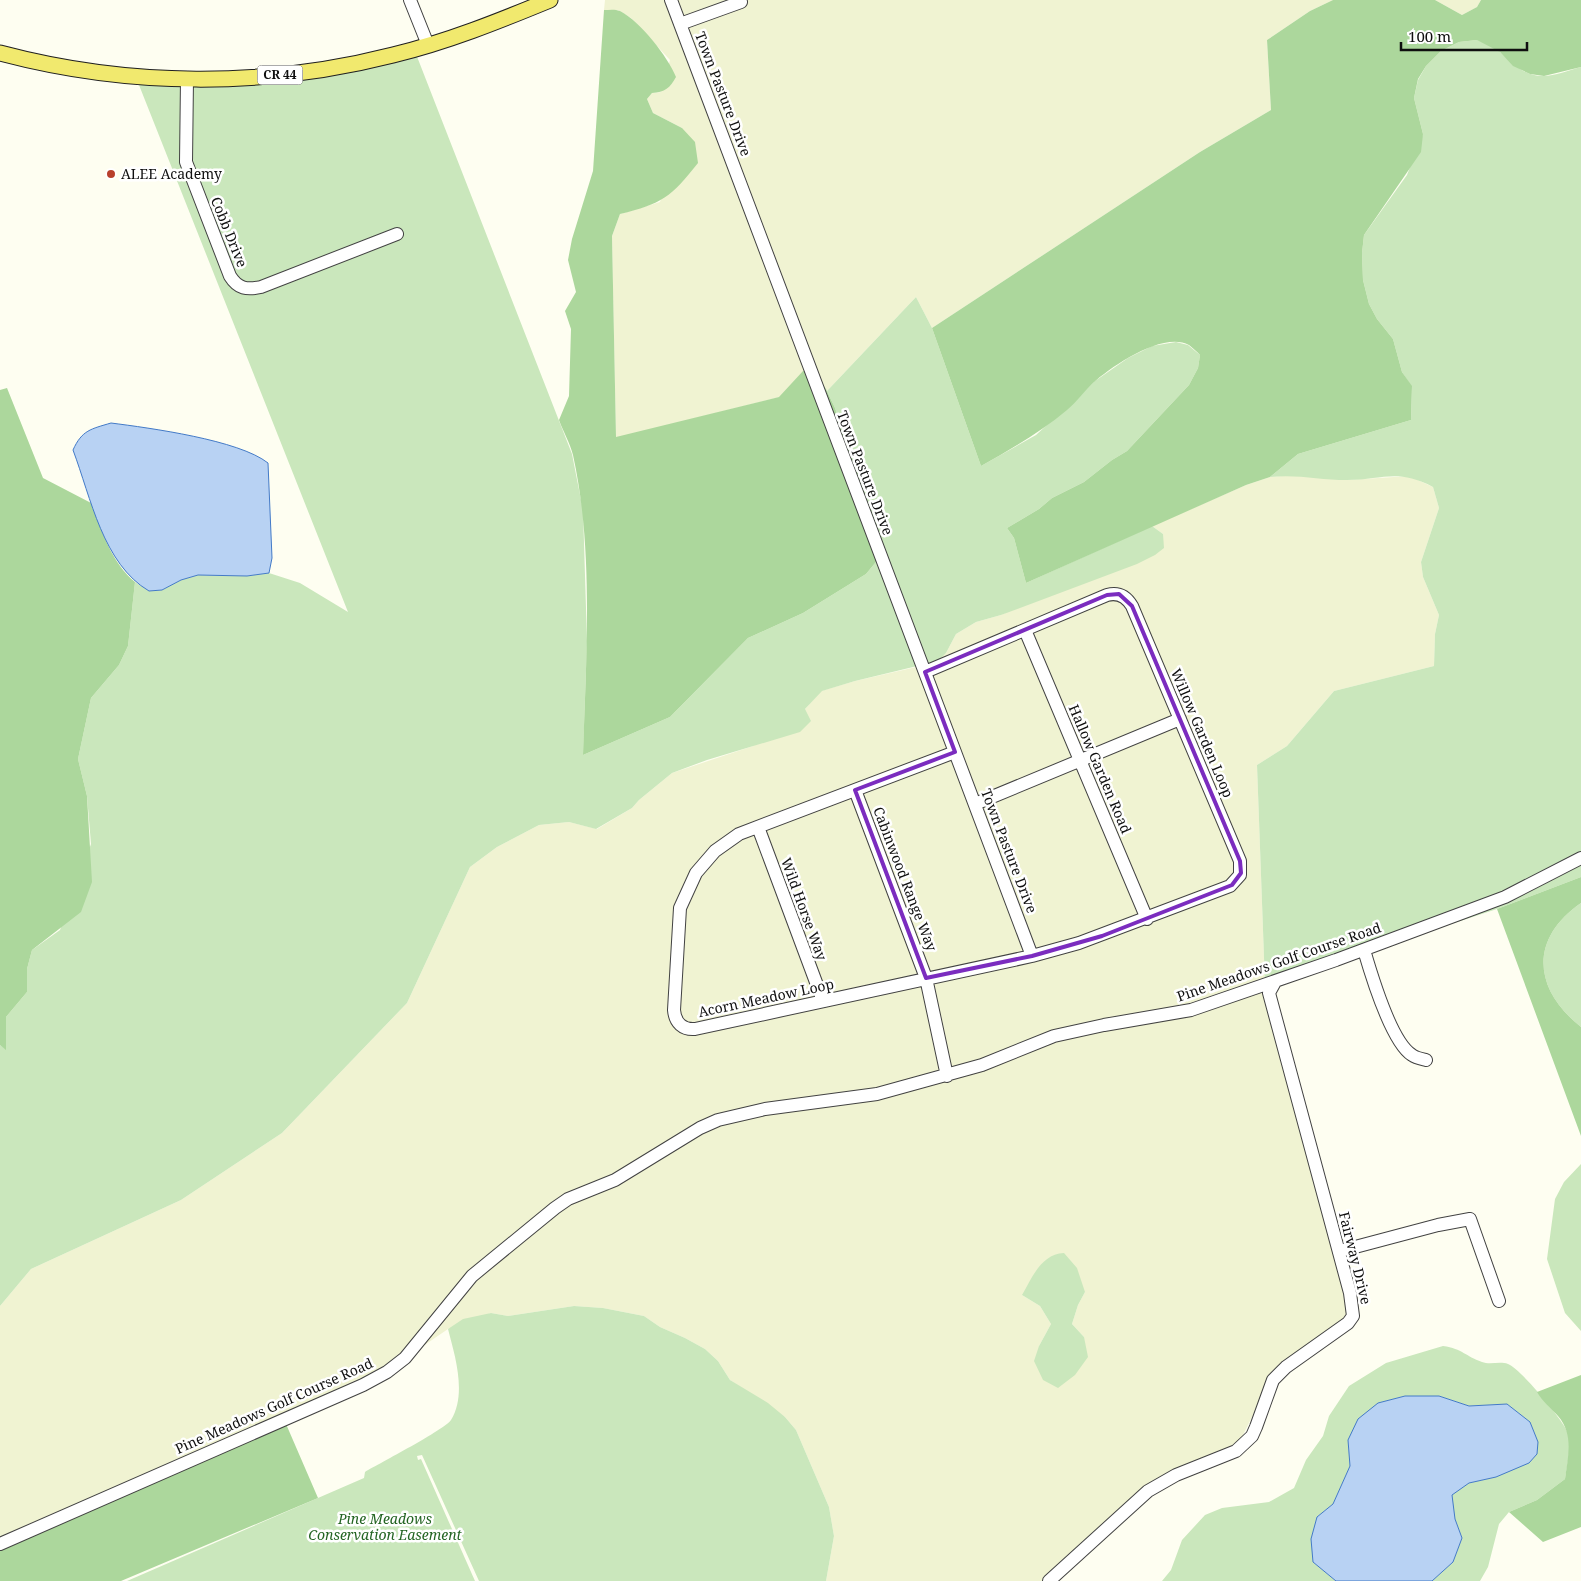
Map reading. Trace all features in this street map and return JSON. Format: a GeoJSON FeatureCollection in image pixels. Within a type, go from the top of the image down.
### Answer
{"type":"FeatureCollection","features":[{"type":"Feature","properties":{"kind":"main road","name":"CR 44"},"geometry":{"type":"LineString","coordinates":[[0,53],[93,73],[188,80],[247,78],[298,73],[361,62],[428,45],[470,32],[550,0]]}},
{"type":"Feature","properties":{"kind":"street"},"geometry":{"type":"LineString","coordinates":[[410,0],[428,45]]}},
{"type":"Feature","properties":{"kind":"street","name":"Town Pasture Drive"},"geometry":{"type":"LineString","coordinates":[[671,0],[1032,956]]}},
{"type":"Feature","properties":{"kind":"street"},"geometry":{"type":"LineString","coordinates":[[680,24],[741,2]]}},
{"type":"Feature","properties":{"kind":"street","name":"Cobb Drive"},"geometry":{"type":"LineString","coordinates":[[188,80],[186,162],[230,276],[237,286],[246,289],[261,287],[397,234]]}},
{"type":"Feature","properties":{"kind":"street","name":"Willow Garden Loop"},"geometry":{"type":"LineString","coordinates":[[924,672],[1106,595],[1116,594],[1124,597],[1132,606],[1240,861],[1241,873],[1237,881],[1230,886],[1094,938],[1032,956]]}},
{"type":"Feature","properties":{"kind":"street","name":"Hallow Garden Road"},"geometry":{"type":"LineString","coordinates":[[1025,630],[1147,919]]}},
{"type":"Feature","properties":{"kind":"street"},"geometry":{"type":"LineString","coordinates":[[975,804],[1180,720]]}},
{"type":"Feature","properties":{"kind":"street","name":"Acorn Meadow Loop"},"geometry":{"type":"LineString","coordinates":[[955,752],[739,834],[715,851],[701,865],[686,890],[678,918],[674,1016],[681,1026],[692,1029],[1032,956]]}},
{"type":"Feature","properties":{"kind":"street","name":"Cabinwood Range Way"},"geometry":{"type":"LineString","coordinates":[[855,790],[926,978],[947,1076]]}},
{"type":"Feature","properties":{"kind":"street","name":"Wild Horse Way"},"geometry":{"type":"LineString","coordinates":[[758,827],[823,1001]]}},
{"type":"Feature","properties":{"kind":"street","name":"Pine Meadows Golf Course Road"},"geometry":{"type":"LineString","coordinates":[[0,1544],[363,1385],[387,1372],[405,1358],[472,1276],[528,1229],[568,1199],[615,1180],[700,1128],[718,1120],[765,1109],[877,1094],[947,1076],[1054,1036],[1104,1025],[1171,1015],[1275,982],[1505,897],[1581,858]]}},
{"type":"Feature","properties":{"kind":"street"},"geometry":{"type":"LineString","coordinates":[[1364,950],[1373,979],[1395,1032],[1412,1056],[1426,1060]]}},
{"type":"Feature","properties":{"kind":"street","name":"Fairway Drive"},"geometry":{"type":"LineString","coordinates":[[1049,1581],[1148,1491],[1163,1481],[1225,1457],[1244,1445],[1256,1427],[1273,1380],[1286,1367],[1348,1323],[1353,1316],[1350,1293],[1340,1251],[1269,993],[1275,982]]}},
{"type":"Feature","properties":{"kind":"street"},"geometry":{"type":"LineString","coordinates":[[1340,1251],[1438,1225],[1470,1219],[1500,1302]]}},
{"type":"Feature","properties":{"kind":"highlighted area"},"geometry":{"type":"Polygon","coordinates":[[[1119,594],[1132,606],[1240,861],[1241,873],[1232,885],[1190,902],[1102,936],[1032,956],[926,978],[855,790],[955,752],[925,672],[1107,595],[1119,594]]]}},
{"type":"Feature","properties":{"kind":"green space"},"geometry":{"type":"Polygon","coordinates":[[[605,0],[1333,0],[1310,11],[1267,40],[1271,110],[1200,152],[932,328],[916,297],[827,391],[826,389],[789,388],[780,397],[616,438],[612,236],[620,214],[660,202],[682,128],[653,113],[647,99],[652,93],[661,92],[670,60],[631,18],[618,10],[604,10],[605,0]]]}},
{"type":"Feature","properties":{"kind":"green space"},"geometry":{"type":"Polygon","coordinates":[[[1333,0],[1435,0],[1462,15],[1477,7],[1481,0],[1581,0],[1581,67],[1544,76],[1530,74],[1513,66],[1500,52],[1477,40],[1459,42],[1441,51],[1426,66],[1418,79],[1414,98],[1423,134],[1421,152],[1364,235],[1362,253],[1363,280],[1369,304],[1377,319],[1393,339],[1402,372],[1412,386],[1411,420],[1298,454],[1270,477],[1246,485],[1026,583],[1014,538],[1007,528],[1039,509],[1052,498],[1084,482],[1127,451],[1189,385],[1198,368],[1200,355],[1189,345],[1178,342],[1152,346],[1138,352],[1102,376],[1071,407],[1047,426],[981,466],[932,328],[1200,152],[1271,110],[1267,40],[1310,11],[1333,0]]]}},
{"type":"Feature","properties":{"kind":"green space"},"geometry":{"type":"Polygon","coordinates":[[[1435,0],[1481,0],[1477,7],[1462,15],[1435,0]]]}},
{"type":"Feature","properties":{"kind":"green space"},"geometry":{"type":"Polygon","coordinates":[[[604,10],[618,10],[628,16],[652,40],[667,60],[676,77],[667,89],[652,93],[647,99],[653,113],[682,128],[695,142],[698,163],[665,198],[646,207],[620,214],[612,236],[616,437],[779,397],[803,371],[813,371],[826,389],[835,408],[885,551],[866,574],[803,613],[748,638],[670,717],[583,755],[587,642],[584,528],[580,491],[573,455],[559,420],[569,396],[571,329],[565,311],[576,292],[568,260],[572,239],[593,171],[604,10]]]}},
{"type":"Feature","properties":{"kind":"green space"},"geometry":{"type":"Polygon","coordinates":[[[1477,40],[1493,46],[1523,71],[1532,75],[1552,75],[1581,67],[1581,877],[1497,909],[1265,985],[1257,765],[1287,746],[1334,691],[1434,666],[1435,634],[1439,615],[1423,577],[1421,562],[1439,508],[1433,487],[1420,481],[1399,476],[1360,480],[1290,476],[1270,477],[1298,454],[1411,420],[1412,387],[1402,372],[1393,339],[1377,319],[1369,304],[1363,280],[1362,253],[1364,235],[1407,175],[1423,134],[1414,98],[1418,80],[1426,66],[1441,51],[1459,42],[1477,40]]]}},
{"type":"Feature","properties":{"kind":"green space"},"geometry":{"type":"Polygon","coordinates":[[[416,54],[572,454],[583,510],[587,641],[583,755],[670,717],[748,638],[803,613],[866,574],[885,551],[835,408],[827,391],[916,297],[932,328],[981,466],[1036,435],[1095,381],[1128,358],[1152,346],[1176,342],[1188,345],[1200,355],[1198,368],[1189,385],[1127,451],[1084,482],[1052,498],[1039,509],[1007,528],[1014,538],[1026,583],[1152,526],[1163,534],[1164,548],[1137,564],[1001,615],[976,622],[956,634],[946,653],[938,661],[822,691],[805,709],[811,721],[800,732],[707,760],[672,773],[632,808],[596,829],[569,822],[539,825],[497,847],[470,867],[407,1003],[282,1133],[181,1200],[31,1269],[0,1306],[0,1045],[6,1049],[6,1017],[27,992],[27,969],[32,950],[60,930],[91,844],[87,796],[78,759],[91,698],[119,665],[128,646],[135,582],[149,591],[162,590],[181,580],[198,575],[247,576],[269,573],[300,583],[348,612],[139,85],[416,54]]]}},
{"type":"Feature","properties":{"kind":"green space"},"geometry":{"type":"Polygon","coordinates":[[[7,388],[43,478],[93,504],[108,546],[120,566],[135,582],[128,646],[119,665],[91,698],[78,759],[87,796],[92,882],[81,912],[32,950],[27,969],[27,992],[6,1017],[6,1050],[0,1045],[0,390],[7,388]]]}},
{"type":"Feature","properties":{"kind":"green space"},"geometry":{"type":"Polygon","coordinates":[[[1294,475],[1347,480],[1409,476],[1433,487],[1439,508],[1421,562],[1423,577],[1439,615],[1435,634],[1434,666],[1334,691],[1287,746],[1257,765],[1265,985],[1340,1247],[1347,1314],[1331,1332],[1279,1376],[1255,1411],[1239,1443],[1177,1471],[1052,1581],[826,1581],[834,1536],[829,1507],[796,1430],[785,1417],[730,1380],[718,1361],[705,1349],[660,1327],[644,1316],[603,1308],[574,1306],[508,1316],[491,1313],[448,1329],[391,1368],[0,1537],[0,1306],[31,1269],[181,1200],[282,1133],[407,1003],[470,867],[497,847],[539,825],[569,822],[597,829],[632,808],[672,773],[753,746],[805,709],[821,691],[925,665],[946,653],[956,634],[976,622],[1001,615],[1163,534],[1152,526],[1246,485],[1270,477],[1294,475]],[[1085,1292],[1022,1295],[1040,1306],[1051,1324],[1039,1346],[1084,1337],[1072,1324],[1078,1305],[1085,1292]]]}},
{"type":"Feature","properties":{"kind":"green space"},"geometry":{"type":"Polygon","coordinates":[[[1581,877],[1581,903],[1564,917],[1552,932],[1545,948],[1544,964],[1546,981],[1553,997],[1581,1027],[1581,1136],[1497,909],[1581,877]]]}},
{"type":"Feature","properties":{"kind":"green space"},"geometry":{"type":"Polygon","coordinates":[[[1581,903],[1581,1027],[1553,997],[1546,981],[1544,964],[1545,948],[1552,932],[1564,917],[1581,903]]]}},
{"type":"Feature","properties":{"kind":"green space"},"geometry":{"type":"Polygon","coordinates":[[[1581,1164],[1581,1331],[1565,1313],[1547,1259],[1555,1199],[1564,1182],[1581,1164]]]}},
{"type":"Feature","properties":{"kind":"green space"},"geometry":{"type":"Polygon","coordinates":[[[1064,1253],[1077,1268],[1085,1292],[1078,1305],[1072,1324],[1084,1337],[1088,1357],[1075,1375],[1058,1388],[1043,1380],[1034,1361],[1039,1346],[1051,1324],[1040,1306],[1022,1295],[1043,1262],[1056,1254],[1064,1253]]]}},
{"type":"Feature","properties":{"kind":"green space","name":"Pine Meadows Conservation Easement"},"geometry":{"type":"Polygon","coordinates":[[[574,1306],[603,1308],[644,1316],[660,1327],[705,1349],[718,1361],[730,1380],[768,1403],[785,1417],[796,1430],[829,1507],[834,1536],[826,1581],[479,1581],[422,1455],[417,1456],[418,1460],[421,1459],[475,1581],[127,1581],[364,1478],[365,1472],[446,1425],[456,1410],[459,1387],[456,1363],[448,1329],[463,1319],[491,1313],[508,1316],[574,1306]]]}},
{"type":"Feature","properties":{"kind":"green space"},"geometry":{"type":"Polygon","coordinates":[[[1443,1346],[1460,1351],[1482,1362],[1505,1363],[1514,1368],[1531,1384],[1565,1427],[1570,1444],[1565,1479],[1537,1500],[1509,1512],[1499,1524],[1488,1567],[1480,1581],[1432,1581],[1453,1562],[1462,1538],[1455,1519],[1451,1495],[1469,1483],[1496,1477],[1538,1443],[1530,1422],[1507,1404],[1469,1406],[1439,1396],[1405,1396],[1378,1403],[1348,1440],[1350,1466],[1333,1504],[1317,1517],[1313,1562],[1336,1581],[1162,1581],[1171,1570],[1182,1540],[1205,1515],[1222,1508],[1269,1502],[1294,1488],[1306,1460],[1323,1436],[1329,1416],[1349,1386],[1386,1363],[1443,1346]]]}},
{"type":"Feature","properties":{"kind":"green space"},"geometry":{"type":"Polygon","coordinates":[[[1581,1375],[1581,1527],[1543,1542],[1509,1512],[1537,1500],[1565,1479],[1569,1446],[1566,1430],[1558,1416],[1537,1392],[1581,1375]]]}},
{"type":"Feature","properties":{"kind":"green space"},"geometry":{"type":"Polygon","coordinates":[[[283,1417],[318,1498],[121,1581],[0,1581],[0,1537],[283,1417]]]}},
{"type":"Feature","properties":{"kind":"water"},"geometry":{"type":"Polygon","coordinates":[[[111,423],[193,436],[237,448],[255,455],[268,463],[272,558],[269,573],[247,576],[198,575],[181,580],[162,590],[149,591],[133,579],[109,547],[100,528],[73,450],[76,443],[88,431],[111,423]]]}},
{"type":"Feature","properties":{"kind":"water"},"geometry":{"type":"Polygon","coordinates":[[[1405,1396],[1439,1396],[1469,1406],[1507,1404],[1530,1422],[1538,1442],[1537,1454],[1529,1463],[1496,1477],[1469,1483],[1452,1495],[1455,1519],[1462,1538],[1453,1562],[1432,1581],[1336,1581],[1313,1562],[1311,1539],[1317,1517],[1333,1504],[1350,1466],[1348,1440],[1358,1419],[1378,1403],[1405,1396]]]}},
{"type":"Feature","properties":{"kind":"place","name":"ALEE Academy"},"geometry":{"type":"Point","coordinates":[111,174]}}]}
